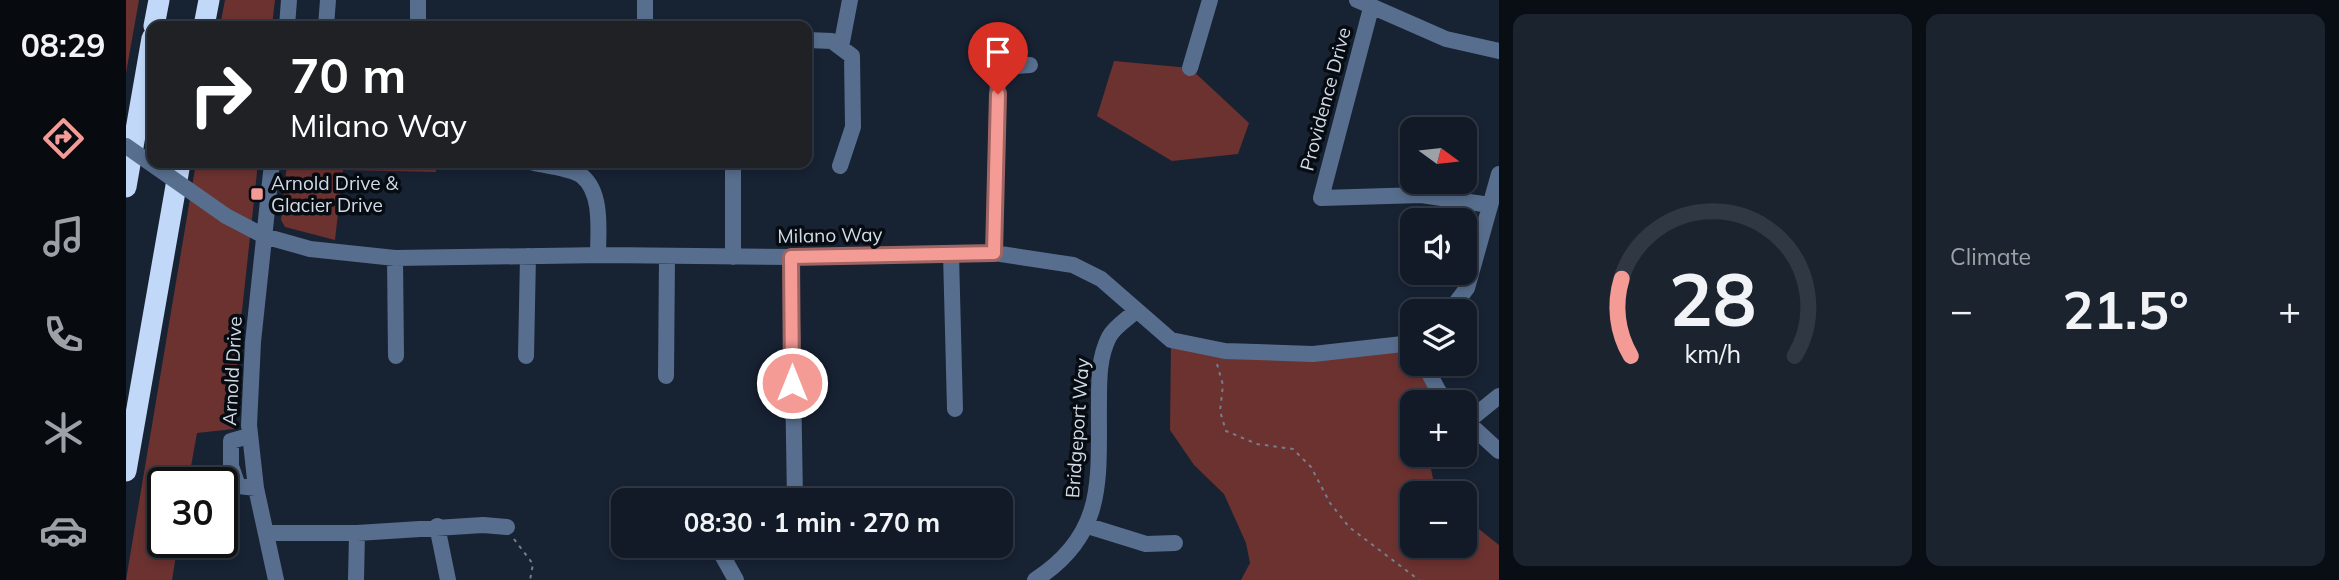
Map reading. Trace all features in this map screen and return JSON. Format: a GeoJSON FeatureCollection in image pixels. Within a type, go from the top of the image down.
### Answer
{"type":"FeatureCollection","features":[{"type":"Feature","properties":{"kind":"highway"},"geometry":{"type":"LineString","coordinates":[[155,21],[159,0]]}},
{"type":"Feature","properties":{"kind":"highway"},"geometry":{"type":"LineString","coordinates":[[205,21],[209,0]]}},
{"type":"Feature","properties":{"kind":"highway"},"geometry":{"type":"LineString","coordinates":[[126,187],[147,67]]}},
{"type":"Feature","properties":{"kind":"highway"},"geometry":{"type":"LineString","coordinates":[[126,471],[179,168]]}},
{"type":"Feature","properties":{"kind":"street"},"geometry":{"type":"LineString","coordinates":[[287,21],[289,0]]}},
{"type":"Feature","properties":{"kind":"street"},"geometry":{"type":"LineString","coordinates":[[326,21],[328,0]]}},
{"type":"Feature","properties":{"kind":"street"},"geometry":{"type":"LineString","coordinates":[[418,0],[418,21]]}},
{"type":"Feature","properties":{"kind":"street"},"geometry":{"type":"LineString","coordinates":[[645,0],[645,21]]}},
{"type":"Feature","properties":{"kind":"street"},"geometry":{"type":"LineString","coordinates":[[841,47],[850,0]]}},
{"type":"Feature","properties":{"kind":"street"},"geometry":{"type":"LineString","coordinates":[[1190,68],[1210,0]]}},
{"type":"Feature","properties":{"kind":"street"},"geometry":{"type":"LineString","coordinates":[[1364,4],[1446,39],[1499,51]]}},
{"type":"Feature","properties":{"kind":"street","name":"Providence Drive"},"geometry":{"type":"LineString","coordinates":[[1364,4],[1321,198],[1421,195],[1490,205]]}},
{"type":"Feature","properties":{"kind":"street"},"geometry":{"type":"LineString","coordinates":[[812,40],[832,41],[852,56],[853,127],[840,166]]}},
{"type":"Feature","properties":{"kind":"street"},"geometry":{"type":"LineString","coordinates":[[994,253],[998,67],[1030,65]]}},
{"type":"Feature","properties":{"kind":"street","name":"Milano Way"},"geometry":{"type":"LineString","coordinates":[[126,146],[147,161]]}},
{"type":"Feature","properties":{"kind":"street","name":"Milano Way"},"geometry":{"type":"LineString","coordinates":[[157,168],[226,216],[264,236],[334,253],[395,258],[598,255],[791,257],[994,253],[1073,265],[1101,279],[1171,340],[1213,349],[1313,354],[1400,344]]}},
{"type":"Feature","properties":{"kind":"street","name":"Arnold Drive"},"geometry":{"type":"LineString","coordinates":[[271,168],[249,391],[249,436],[256,488],[276,580]]}},
{"type":"Feature","properties":{"kind":"street"},"geometry":{"type":"LineString","coordinates":[[554,168],[581,175],[591,187],[596,199],[598,255]]}},
{"type":"Feature","properties":{"kind":"street"},"geometry":{"type":"LineString","coordinates":[[733,168],[733,257]]}},
{"type":"Feature","properties":{"kind":"street"},"geometry":{"type":"LineString","coordinates":[[1459,299],[1467,288],[1499,174]]}},
{"type":"Feature","properties":{"kind":"street"},"geometry":{"type":"LineString","coordinates":[[951,254],[955,409]]}},
{"type":"Feature","properties":{"kind":"street"},"geometry":{"type":"LineString","coordinates":[[526,356],[528,256]]}},
{"type":"Feature","properties":{"kind":"street"},"geometry":{"type":"LineString","coordinates":[[666,376],[667,256]]}},
{"type":"Feature","properties":{"kind":"street"},"geometry":{"type":"LineString","coordinates":[[791,257],[795,488]]}},
{"type":"Feature","properties":{"kind":"street"},"geometry":{"type":"LineString","coordinates":[[395,258],[396,356]]}},
{"type":"Feature","properties":{"kind":"street","name":"Bridgeport Way"},"geometry":{"type":"LineString","coordinates":[[1035,580],[1063,558],[1088,526],[1098,478],[1100,364],[1110,334],[1136,311]]}},
{"type":"Feature","properties":{"kind":"street"},"geometry":{"type":"LineString","coordinates":[[1477,413],[1499,396]]}},
{"type":"Feature","properties":{"kind":"street"},"geometry":{"type":"LineString","coordinates":[[1477,431],[1499,451]]}},
{"type":"Feature","properties":{"kind":"street"},"geometry":{"type":"LineString","coordinates":[[265,533],[356,533],[437,526],[507,527]]}},
{"type":"Feature","properties":{"kind":"street"},"geometry":{"type":"LineString","coordinates":[[437,526],[448,580]]}},
{"type":"Feature","properties":{"kind":"street"},"geometry":{"type":"LineString","coordinates":[[1088,526],[1146,544],[1175,543]]}},
{"type":"Feature","properties":{"kind":"street"},"geometry":{"type":"LineString","coordinates":[[356,533],[356,580]]}},
{"type":"Feature","properties":{"kind":"street"},"geometry":{"type":"LineString","coordinates":[[724,558],[736,580]]}},
{"type":"Feature","properties":{"kind":"path"},"geometry":{"type":"LineString","coordinates":[[1213,349],[1223,385],[1220,411],[1226,431],[1257,444],[1293,449],[1311,467],[1330,503],[1349,527],[1419,580]]}},
{"type":"Feature","properties":{"kind":"path"},"geometry":{"type":"LineString","coordinates":[[507,527],[533,564],[530,580]]}},
{"type":"Feature","properties":{"kind":"shaded area"},"geometry":{"type":"Polygon","coordinates":[[[126,0],[139,0],[126,73],[126,0]]]}},
{"type":"Feature","properties":{"kind":"shaded area"},"geometry":{"type":"Polygon","coordinates":[[[225,0],[275,0],[273,21],[221,21],[225,0]]]}},
{"type":"Feature","properties":{"kind":"shaded area"},"geometry":{"type":"Polygon","coordinates":[[[1114,61],[1190,68],[1249,123],[1238,154],[1172,161],[1097,116],[1114,61]]]}},
{"type":"Feature","properties":{"kind":"shaded area"},"geometry":{"type":"Polygon","coordinates":[[[195,168],[257,168],[238,348],[234,429],[197,433],[191,467],[147,467],[147,558],[176,558],[172,580],[126,580],[195,168]]]}},
{"type":"Feature","properties":{"kind":"shaded area"},"geometry":{"type":"Polygon","coordinates":[[[286,168],[436,168],[436,172],[343,170],[335,240],[285,227],[281,220],[286,168]]]}},
{"type":"Feature","properties":{"kind":"shaded area"},"geometry":{"type":"Polygon","coordinates":[[[1171,340],[1225,351],[1400,344],[1400,376],[1432,376],[1441,390],[1400,390],[1400,467],[1433,467],[1434,481],[1400,481],[1400,558],[1477,558],[1477,528],[1499,545],[1499,580],[1241,580],[1250,563],[1246,543],[1224,494],[1194,465],[1170,430],[1171,340]]]}},
{"type":"Feature","properties":{"kind":"place","name":"Arnold Drive & Glacier Drive"},"geometry":{"type":"Point","coordinates":[257,194]}},
{"type":"Feature","properties":{"kind":"route"},"geometry":{"type":"LineString","coordinates":[[792,383],[791,257],[994,253],[998,94]]}}]}
